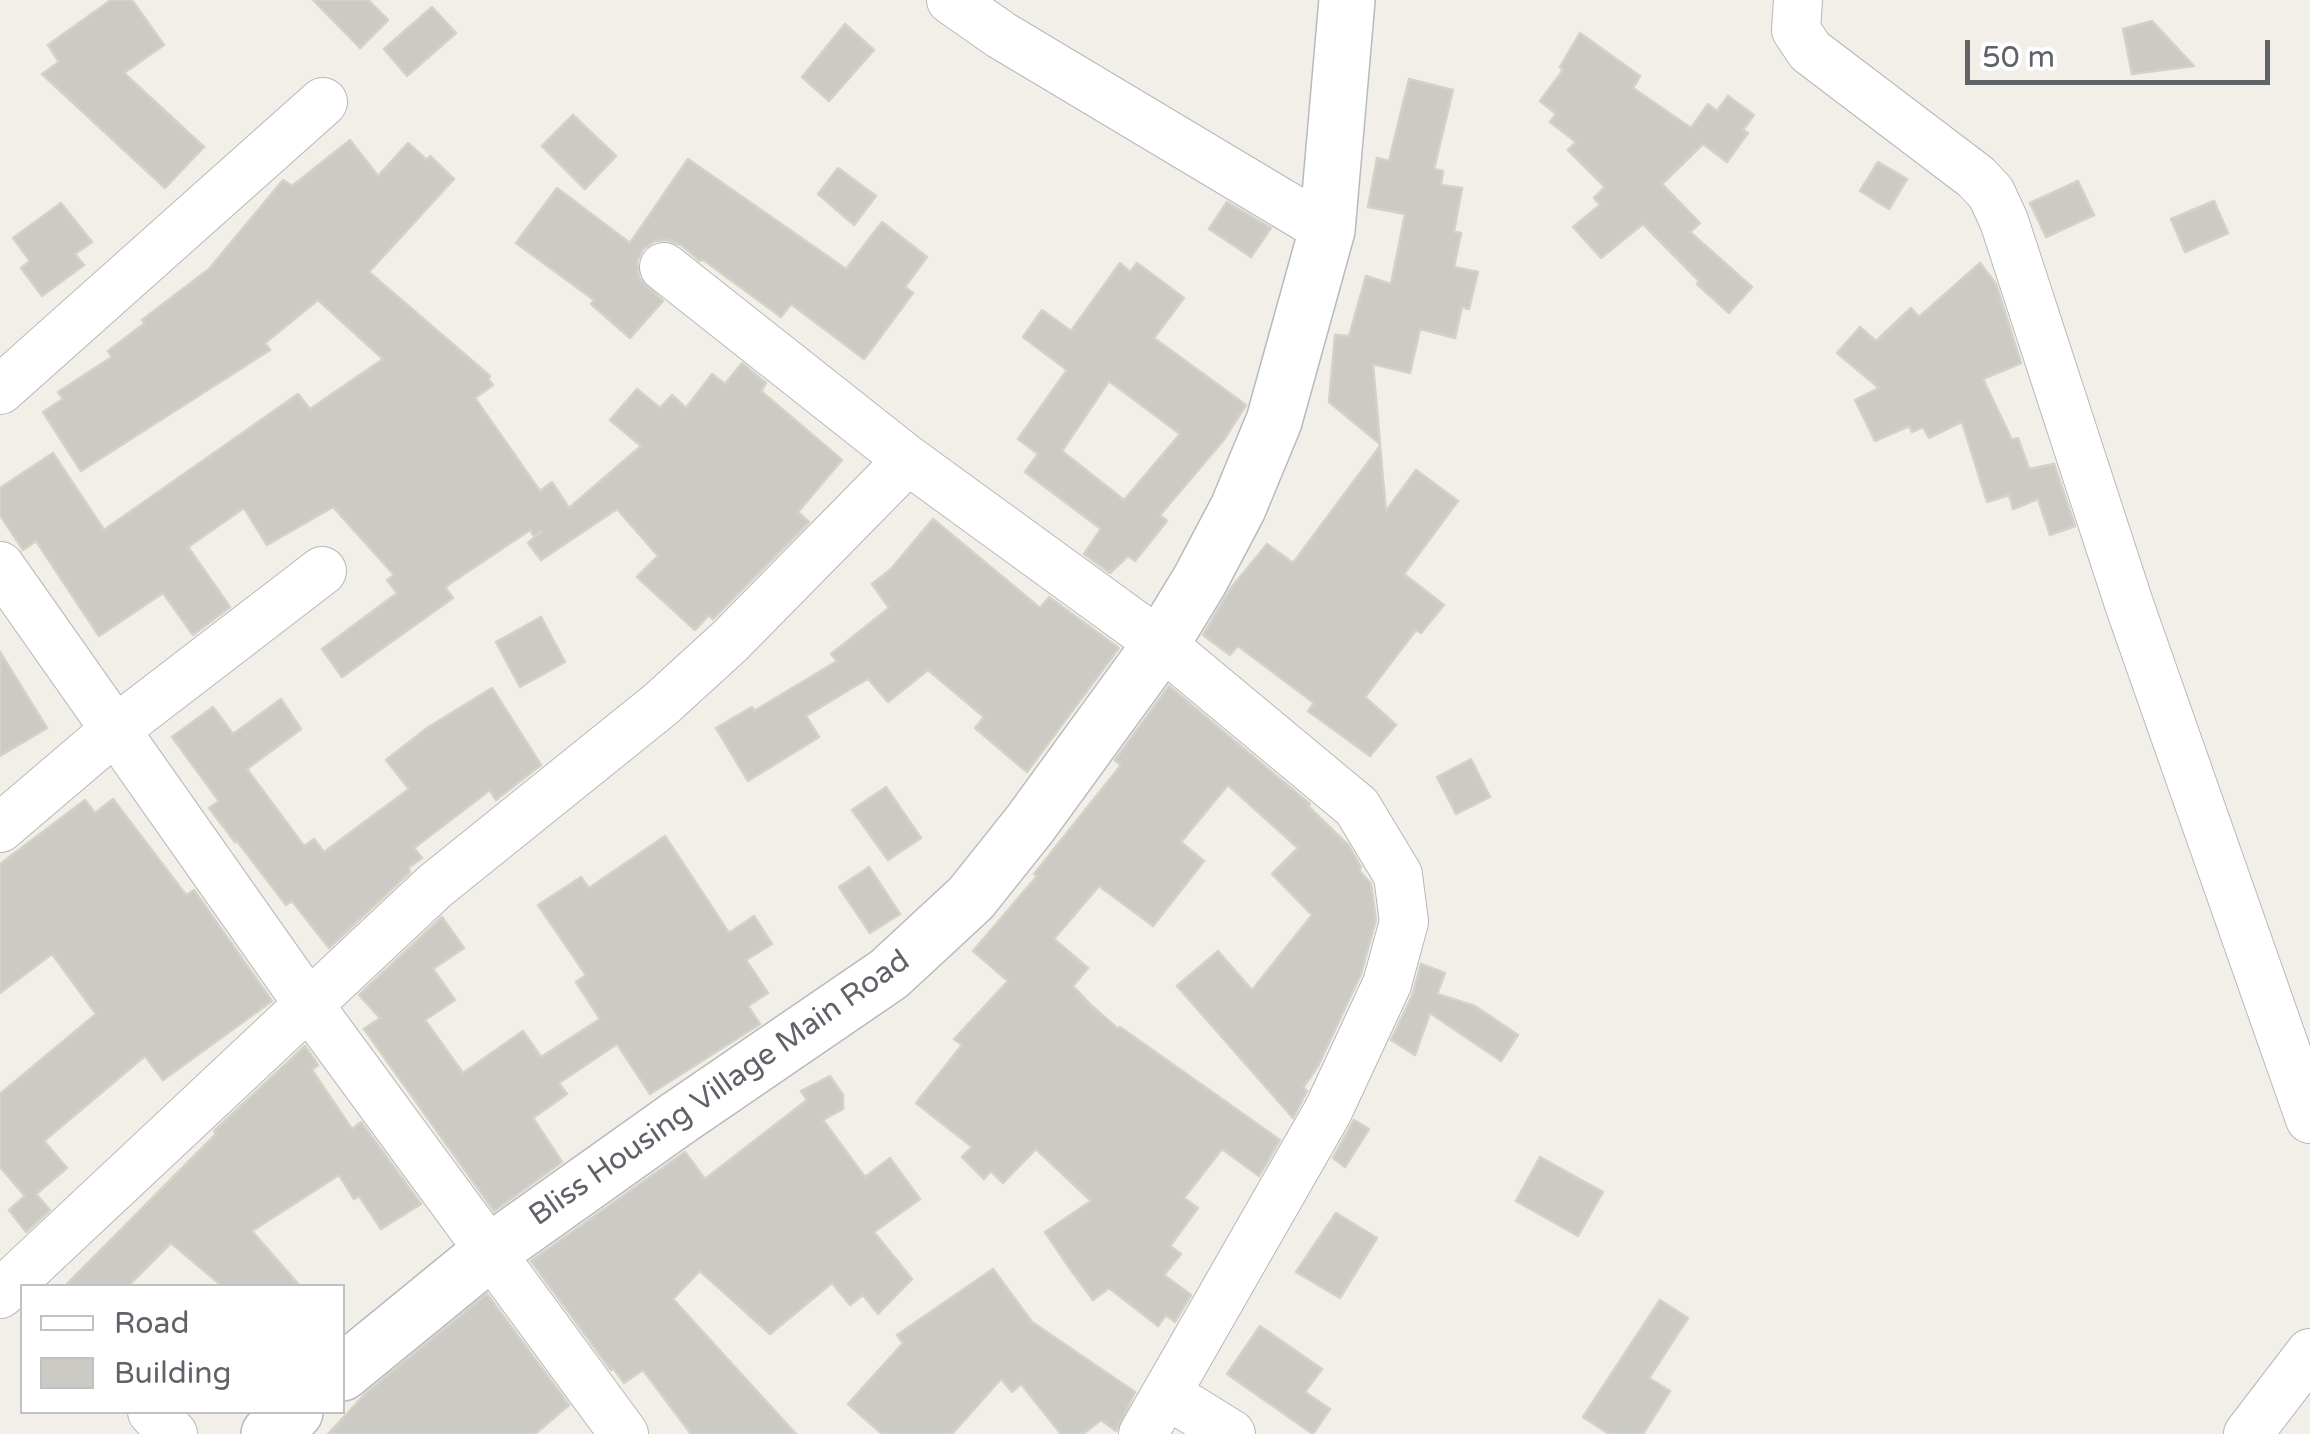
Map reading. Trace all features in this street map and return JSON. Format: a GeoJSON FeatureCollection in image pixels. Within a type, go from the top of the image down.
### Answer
{"type":"FeatureCollection","features":[{"type":"Feature","properties":{"kind":"street"},"geometry":{"type":"LineString","coordinates":[[951,0],[1000,35],[1327,230]]}},
{"type":"Feature","properties":{"kind":"street","name":"Bliss Housing Village Main Road"},"geometry":{"type":"LineString","coordinates":[[345,1371],[490,1252],[889,974],[971,898],[1030,824],[1161,644],[1200,580],[1238,508],[1274,421],[1327,230],[1346,0]]}},
{"type":"Feature","properties":{"kind":"street"},"geometry":{"type":"LineString","coordinates":[[1798,0],[1796,30],[1810,50],[1976,177],[1991,193],[2004,221],[2129,604],[2310,1119]]}},
{"type":"Feature","properties":{"kind":"street"},"geometry":{"type":"LineString","coordinates":[[0,390],[323,102]]}},
{"type":"Feature","properties":{"kind":"street"},"geometry":{"type":"LineString","coordinates":[[664,267],[908,460],[1161,644],[1356,808],[1398,875],[1404,922],[1386,984],[1328,1112],[1143,1434]]}},
{"type":"Feature","properties":{"kind":"street"},"geometry":{"type":"LineString","coordinates":[[15,1274],[435,886],[675,692],[908,460]]}},
{"type":"Feature","properties":{"kind":"street"},"geometry":{"type":"LineString","coordinates":[[0,566],[309,1004],[624,1434]]}},
{"type":"Feature","properties":{"kind":"street"},"geometry":{"type":"LineString","coordinates":[[0,828],[115,730],[322,571]]}},
{"type":"Feature","properties":{"kind":"street"},"geometry":{"type":"LineString","coordinates":[[2248,1434],[2310,1353]]}},
{"type":"Feature","properties":{"kind":"street"},"geometry":{"type":"LineString","coordinates":[[1168,1395],[1231,1434]]}},
{"type":"Feature","properties":{"kind":"street"},"geometry":{"type":"LineString","coordinates":[[154,1414],[172,1434]]}},
{"type":"Feature","properties":{"kind":"street"},"geometry":{"type":"LineString","coordinates":[[269,1434],[294,1414]]}},
{"type":"Feature","properties":{"kind":"building"},"geometry":{"type":"Polygon","coordinates":[[[111,0],[132,0],[164,45],[124,73],[204,147],[165,188],[42,74],[59,62],[48,45],[111,0]]]}},
{"type":"Feature","properties":{"kind":"building"},"geometry":{"type":"Polygon","coordinates":[[[313,0],[368,0],[388,20],[360,48],[313,0]]]}},
{"type":"Feature","properties":{"kind":"building"},"geometry":{"type":"Polygon","coordinates":[[[432,7],[456,33],[407,76],[384,49],[432,7]]]}},
{"type":"Feature","properties":{"kind":"building"},"geometry":{"type":"Polygon","coordinates":[[[2152,21],[2194,66],[2132,74],[2123,29],[2152,21]]]}},
{"type":"Feature","properties":{"kind":"building"},"geometry":{"type":"Polygon","coordinates":[[[845,24],[874,50],[829,101],[802,77],[845,24]]]}},
{"type":"Feature","properties":{"kind":"building"},"geometry":{"type":"Polygon","coordinates":[[[1580,33],[1640,76],[1633,88],[1691,128],[1708,104],[1717,111],[1728,96],[1754,115],[1743,130],[1748,133],[1727,162],[1703,144],[1662,184],[1700,223],[1690,232],[1752,287],[1729,313],[1643,224],[1601,258],[1573,227],[1600,205],[1594,198],[1605,187],[1568,150],[1576,142],[1550,122],[1556,114],[1540,101],[1563,70],[1560,67],[1580,33]]]}},
{"type":"Feature","properties":{"kind":"building"},"geometry":{"type":"Polygon","coordinates":[[[1409,79],[1453,90],[1434,169],[1443,171],[1441,185],[1462,188],[1454,232],[1461,233],[1454,267],[1478,272],[1469,309],[1462,307],[1455,338],[1420,329],[1410,373],[1373,364],[1380,444],[1329,402],[1335,335],[1349,336],[1366,276],[1391,284],[1405,214],[1368,207],[1377,158],[1389,161],[1409,79]]]}},
{"type":"Feature","properties":{"kind":"building"},"geometry":{"type":"Polygon","coordinates":[[[573,115],[616,156],[585,189],[542,146],[573,115]]]}},
{"type":"Feature","properties":{"kind":"building"},"geometry":{"type":"Polygon","coordinates":[[[350,140],[378,176],[408,143],[427,160],[430,156],[454,179],[369,272],[490,376],[493,385],[475,398],[540,491],[552,482],[569,508],[641,446],[610,420],[637,389],[660,408],[672,395],[686,408],[712,374],[725,384],[742,363],[766,383],[761,391],[842,460],[798,512],[809,522],[713,619],[709,615],[695,630],[637,577],[658,556],[617,509],[541,560],[528,543],[542,531],[534,536],[530,530],[445,587],[453,598],[342,677],[322,649],[397,593],[387,580],[394,575],[333,507],[267,545],[244,508],[188,547],[230,607],[193,635],[163,593],[99,636],[36,541],[23,550],[0,515],[0,488],[53,453],[104,530],[298,394],[310,409],[383,359],[318,300],[265,343],[270,350],[81,471],[43,412],[63,399],[58,392],[112,357],[108,351],[145,323],[142,320],[209,269],[283,180],[292,186],[350,140]]]}},
{"type":"Feature","properties":{"kind":"building"},"geometry":{"type":"Polygon","coordinates":[[[688,159],[846,269],[882,222],[927,257],[905,287],[913,293],[864,359],[791,304],[781,317],[702,259],[667,240],[655,241],[643,249],[637,262],[639,278],[663,301],[630,338],[591,304],[594,300],[516,243],[557,188],[630,243],[688,159]]]}},
{"type":"Feature","properties":{"kind":"building"},"geometry":{"type":"Polygon","coordinates":[[[1878,162],[1907,179],[1889,209],[1860,191],[1878,162]]]}},
{"type":"Feature","properties":{"kind":"building"},"geometry":{"type":"Polygon","coordinates":[[[838,168],[876,196],[854,225],[818,194],[838,168]]]}},
{"type":"Feature","properties":{"kind":"building"},"geometry":{"type":"Polygon","coordinates":[[[2078,181],[2094,215],[2046,237],[2030,203],[2078,181]]]}},
{"type":"Feature","properties":{"kind":"building"},"geometry":{"type":"Polygon","coordinates":[[[2214,201],[2228,233],[2185,252],[2171,219],[2214,201]]]}},
{"type":"Feature","properties":{"kind":"building"},"geometry":{"type":"Polygon","coordinates":[[[1227,202],[1271,228],[1251,257],[1209,229],[1227,202]]]}},
{"type":"Feature","properties":{"kind":"building"},"geometry":{"type":"Polygon","coordinates":[[[61,203],[92,242],[75,254],[84,265],[42,296],[21,268],[30,261],[13,238],[61,203]]]}},
{"type":"Feature","properties":{"kind":"building"},"geometry":{"type":"Polygon","coordinates":[[[1120,263],[1130,272],[1137,263],[1184,298],[1154,338],[1246,405],[1223,441],[1160,515],[1167,521],[1135,561],[1128,556],[1110,573],[1084,554],[1101,529],[1025,472],[1038,454],[1018,439],[1067,370],[1023,337],[1042,310],[1071,331],[1120,263]],[[1109,381],[1062,451],[1124,500],[1180,434],[1109,381]]]}},
{"type":"Feature","properties":{"kind":"building"},"geometry":{"type":"Polygon","coordinates":[[[1980,263],[1996,284],[2021,363],[1983,379],[2012,440],[2018,438],[2029,469],[2054,464],[2075,526],[2050,535],[2038,499],[2013,509],[2009,495],[1987,502],[1962,422],[1929,438],[1923,427],[1912,432],[1909,426],[1875,441],[1855,400],[1879,388],[1837,353],[1860,327],[1876,341],[1911,308],[1919,317],[1980,263]]]}},
{"type":"Feature","properties":{"kind":"building"},"geometry":{"type":"Polygon","coordinates":[[[1380,446],[1386,511],[1416,470],[1458,501],[1404,574],[1444,605],[1421,633],[1416,630],[1365,697],[1396,725],[1370,756],[1308,711],[1314,703],[1238,646],[1230,655],[1203,635],[1231,588],[1267,544],[1293,563],[1380,446]]]}},
{"type":"Feature","properties":{"kind":"building"},"geometry":{"type":"Polygon","coordinates":[[[933,519],[1040,608],[1049,597],[1119,648],[1027,772],[975,728],[984,717],[928,670],[888,702],[868,679],[806,716],[819,737],[748,781],[716,728],[752,707],[754,711],[837,661],[831,654],[889,608],[872,584],[891,569],[933,519]]]}},
{"type":"Feature","properties":{"kind":"building"},"geometry":{"type":"Polygon","coordinates":[[[541,617],[565,662],[520,687],[496,642],[541,617]]]}},
{"type":"Feature","properties":{"kind":"building"},"geometry":{"type":"Polygon","coordinates":[[[0,652],[47,728],[0,756],[0,652]]]}},
{"type":"Feature","properties":{"kind":"building"},"geometry":{"type":"Polygon","coordinates":[[[1169,686],[1310,804],[1349,846],[1359,870],[1371,884],[1376,920],[1361,974],[1318,1066],[1303,1088],[1307,1091],[1293,1118],[1177,986],[1218,951],[1252,990],[1312,915],[1272,874],[1298,848],[1228,785],[1181,842],[1204,861],[1153,926],[1099,886],[1054,939],[1088,968],[1073,986],[1091,1005],[1118,1029],[1280,1140],[1259,1176],[1222,1149],[1184,1198],[1198,1208],[1170,1246],[1181,1254],[1164,1275],[1191,1295],[1175,1322],[1166,1315],[1158,1326],[1109,1288],[1093,1300],[1070,1269],[1045,1232],[1091,1201],[1036,1149],[1003,1183],[991,1171],[984,1179],[962,1157],[972,1147],[916,1103],[962,1045],[954,1039],[1008,981],[973,951],[1037,876],[1034,874],[1121,765],[1115,760],[1169,686]]]}},
{"type":"Feature","properties":{"kind":"building"},"geometry":{"type":"Polygon","coordinates":[[[492,688],[541,765],[496,800],[490,790],[414,848],[422,858],[329,948],[292,901],[286,905],[209,808],[219,801],[172,737],[213,707],[233,734],[281,699],[301,729],[247,769],[304,846],[314,839],[324,852],[409,789],[386,760],[427,728],[492,688]]]}},
{"type":"Feature","properties":{"kind":"building"},"geometry":{"type":"Polygon","coordinates":[[[1471,759],[1490,797],[1456,814],[1437,777],[1471,759]]]}},
{"type":"Feature","properties":{"kind":"building"},"geometry":{"type":"Polygon","coordinates":[[[886,787],[921,838],[888,860],[852,810],[886,787]]]}},
{"type":"Feature","properties":{"kind":"building"},"geometry":{"type":"Polygon","coordinates":[[[113,799],[186,895],[194,890],[272,1001],[163,1080],[145,1056],[44,1141],[67,1168],[36,1194],[50,1210],[26,1232],[9,1210],[25,1196],[0,1167],[0,1094],[96,1014],[52,954],[0,993],[0,864],[85,800],[95,813],[113,799]]]}},
{"type":"Feature","properties":{"kind":"building"},"geometry":{"type":"Polygon","coordinates":[[[665,836],[729,933],[754,916],[772,944],[746,960],[768,993],[748,1006],[760,1024],[650,1094],[617,1044],[559,1083],[567,1094],[533,1118],[562,1162],[494,1211],[364,1029],[380,1018],[359,995],[442,917],[464,948],[433,969],[455,1000],[425,1020],[463,1073],[523,1031],[541,1057],[600,1019],[576,982],[586,975],[538,905],[581,877],[589,888],[665,836]]]}},
{"type":"Feature","properties":{"kind":"building"},"geometry":{"type":"Polygon","coordinates":[[[869,867],[900,914],[870,933],[839,887],[869,867]]]}},
{"type":"Feature","properties":{"kind":"building"},"geometry":{"type":"Polygon","coordinates":[[[1421,964],[1445,973],[1437,994],[1475,1006],[1518,1035],[1501,1061],[1430,1013],[1415,1055],[1391,1040],[1412,996],[1421,964]]]}},
{"type":"Feature","properties":{"kind":"building"},"geometry":{"type":"Polygon","coordinates":[[[305,1046],[318,1065],[312,1070],[352,1129],[361,1122],[421,1204],[381,1229],[339,1175],[252,1231],[298,1284],[220,1284],[171,1243],[130,1284],[67,1284],[216,1134],[214,1131],[305,1046]]]}},
{"type":"Feature","properties":{"kind":"building"},"geometry":{"type":"Polygon","coordinates":[[[830,1076],[843,1095],[843,1109],[823,1120],[865,1177],[890,1158],[920,1199],[874,1232],[912,1279],[878,1314],[863,1295],[850,1305],[832,1283],[770,1334],[700,1271],[673,1299],[796,1434],[691,1434],[643,1370],[624,1383],[611,1370],[531,1261],[685,1152],[705,1179],[807,1100],[801,1091],[830,1076]]]}},
{"type":"Feature","properties":{"kind":"building"},"geometry":{"type":"Polygon","coordinates":[[[1354,1120],[1369,1129],[1345,1167],[1333,1158],[1354,1120]]]}},
{"type":"Feature","properties":{"kind":"building"},"geometry":{"type":"Polygon","coordinates":[[[1540,1157],[1603,1192],[1578,1236],[1516,1201],[1540,1157]]]}},
{"type":"Feature","properties":{"kind":"building"},"geometry":{"type":"Polygon","coordinates":[[[1336,1213],[1377,1238],[1340,1298],[1296,1272],[1336,1213]]]}},
{"type":"Feature","properties":{"kind":"building"},"geometry":{"type":"Polygon","coordinates":[[[993,1269],[1032,1322],[1135,1392],[1116,1431],[1101,1420],[1083,1434],[1061,1434],[1021,1384],[1012,1392],[1001,1379],[952,1434],[882,1434],[848,1404],[903,1343],[897,1335],[993,1269]]]}},
{"type":"Feature","properties":{"kind":"building"},"geometry":{"type":"Polygon","coordinates":[[[487,1294],[569,1405],[535,1434],[328,1434],[365,1394],[487,1294]]]}},
{"type":"Feature","properties":{"kind":"building"},"geometry":{"type":"Polygon","coordinates":[[[1660,1300],[1688,1318],[1649,1378],[1670,1391],[1643,1434],[1609,1434],[1583,1417],[1660,1300]]]}},
{"type":"Feature","properties":{"kind":"building"},"geometry":{"type":"Polygon","coordinates":[[[1260,1326],[1322,1369],[1305,1392],[1330,1409],[1313,1434],[1227,1374],[1260,1326]]]}}]}
